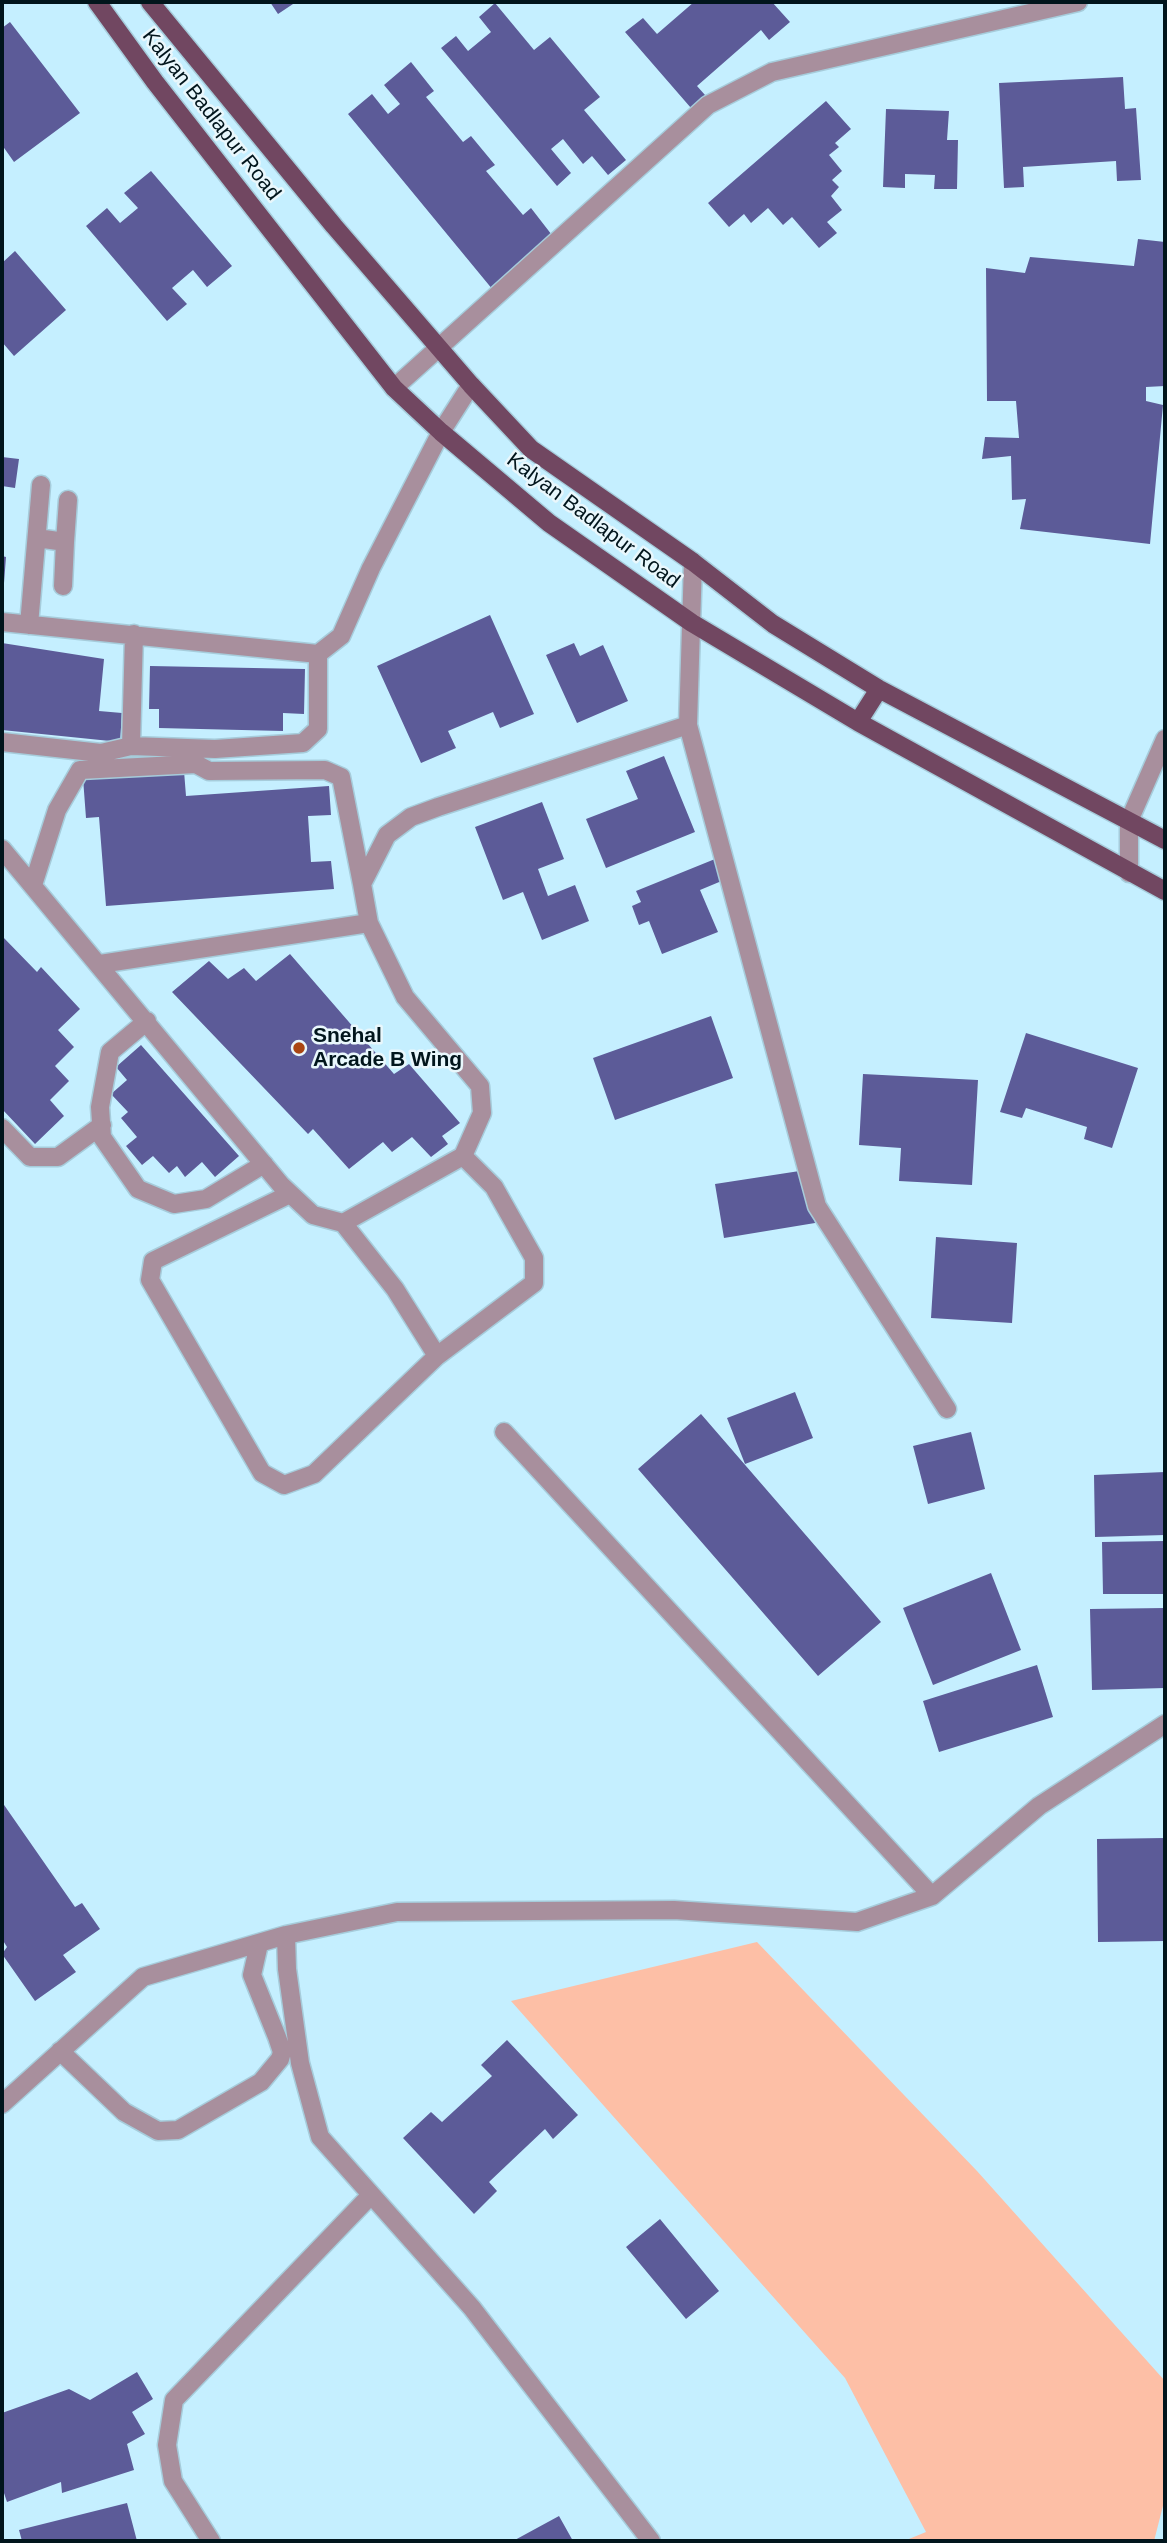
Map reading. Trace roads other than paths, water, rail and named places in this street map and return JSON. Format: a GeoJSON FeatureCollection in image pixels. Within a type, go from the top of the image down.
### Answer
{"type":"FeatureCollection","features":[{"type":"Feature","properties":{"kind":"main road","name":"Kalyan Badlapur Road"},"geometry":{"type":"LineString","coordinates":[[97,2],[155,82],[394,388],[440,432],[550,523],[692,623],[858,722],[1165,891]]}},
{"type":"Feature","properties":{"kind":"main road"},"geometry":{"type":"LineString","coordinates":[[150,2],[439,348],[531,449],[694,562],[773,624],[879,689],[1165,840]]}},
{"type":"Feature","properties":{"kind":"main road"},"geometry":{"type":"LineString","coordinates":[[858,722],[879,689]]}},
{"type":"Feature","properties":{"kind":"street"},"geometry":{"type":"LineString","coordinates":[[394,388],[708,105],[772,72],[1078,2]]}},
{"type":"Feature","properties":{"kind":"street"},"geometry":{"type":"LineString","coordinates":[[2,622],[318,654],[341,636],[371,568],[440,432],[471,385]]}},
{"type":"Feature","properties":{"kind":"street"},"geometry":{"type":"LineString","coordinates":[[29,625],[41,485]]}},
{"type":"Feature","properties":{"kind":"street"},"geometry":{"type":"LineString","coordinates":[[63,586],[68,500]]}},
{"type":"Feature","properties":{"kind":"street"},"geometry":{"type":"LineString","coordinates":[[37,538],[65,542]]}},
{"type":"Feature","properties":{"kind":"street"},"geometry":{"type":"LineString","coordinates":[[694,562],[688,725],[817,1206],[947,1409]]}},
{"type":"Feature","properties":{"kind":"street"},"geometry":{"type":"LineString","coordinates":[[131,746],[134,634]]}},
{"type":"Feature","properties":{"kind":"street"},"geometry":{"type":"LineString","coordinates":[[2,742],[102,753],[131,746],[215,749],[303,743],[318,729],[318,654]]}},
{"type":"Feature","properties":{"kind":"street"},"geometry":{"type":"LineString","coordinates":[[362,884],[387,835],[411,817],[688,725]]}},
{"type":"Feature","properties":{"kind":"street"},"geometry":{"type":"LineString","coordinates":[[1129,873],[1129,821],[1165,738]]}},
{"type":"Feature","properties":{"kind":"street"},"geometry":{"type":"LineString","coordinates":[[33,885],[57,810],[80,770],[196,764],[209,771],[324,770],[341,777],[369,923],[405,997],[480,1086],[482,1113],[463,1156],[343,1223]]}},
{"type":"Feature","properties":{"kind":"street"},"geometry":{"type":"LineString","coordinates":[[2,849],[290,1194],[313,1215],[343,1223],[395,1289],[437,1356]]}},
{"type":"Feature","properties":{"kind":"street"},"geometry":{"type":"LineString","coordinates":[[100,964],[369,923]]}},
{"type":"Feature","properties":{"kind":"street"},"geometry":{"type":"LineString","coordinates":[[147,1021],[110,1052],[100,1107],[102,1137],[138,1189],[174,1204],[206,1199],[264,1164]]}},
{"type":"Feature","properties":{"kind":"street"},"geometry":{"type":"LineString","coordinates":[[2,1128],[30,1157],[58,1157],[102,1125]]}},
{"type":"Feature","properties":{"kind":"street"},"geometry":{"type":"LineString","coordinates":[[290,1194],[153,1261],[150,1280],[262,1473],[284,1485],[314,1474],[437,1356],[534,1283],[534,1258],[494,1187],[463,1156]]}},
{"type":"Feature","properties":{"kind":"street"},"geometry":{"type":"LineString","coordinates":[[504,1432],[932,1896]]}},
{"type":"Feature","properties":{"kind":"street"},"geometry":{"type":"LineString","coordinates":[[2,2104],[143,1977],[286,1936],[397,1912],[674,1910],[857,1922],[932,1896],[1039,1806],[1165,1724]]}},
{"type":"Feature","properties":{"kind":"street"},"geometry":{"type":"LineString","coordinates":[[286,1936],[287,1969],[300,2063],[320,2137],[472,2308],[651,2541]]}},
{"type":"Feature","properties":{"kind":"street"},"geometry":{"type":"LineString","coordinates":[[60,2052],[124,2112],[158,2131],[178,2130],[261,2082],[280,2059],[282,2052],[277,2037],[252,1975],[260,1944]]}},
{"type":"Feature","properties":{"kind":"street"},"geometry":{"type":"LineString","coordinates":[[211,2541],[173,2481],[167,2445],[174,2400],[371,2195]]}},
{"type":"Feature","properties":{"kind":"place","name":"Snehal Arcade B Wing"},"geometry":{"type":"Point","coordinates":[299,1048]}}]}
